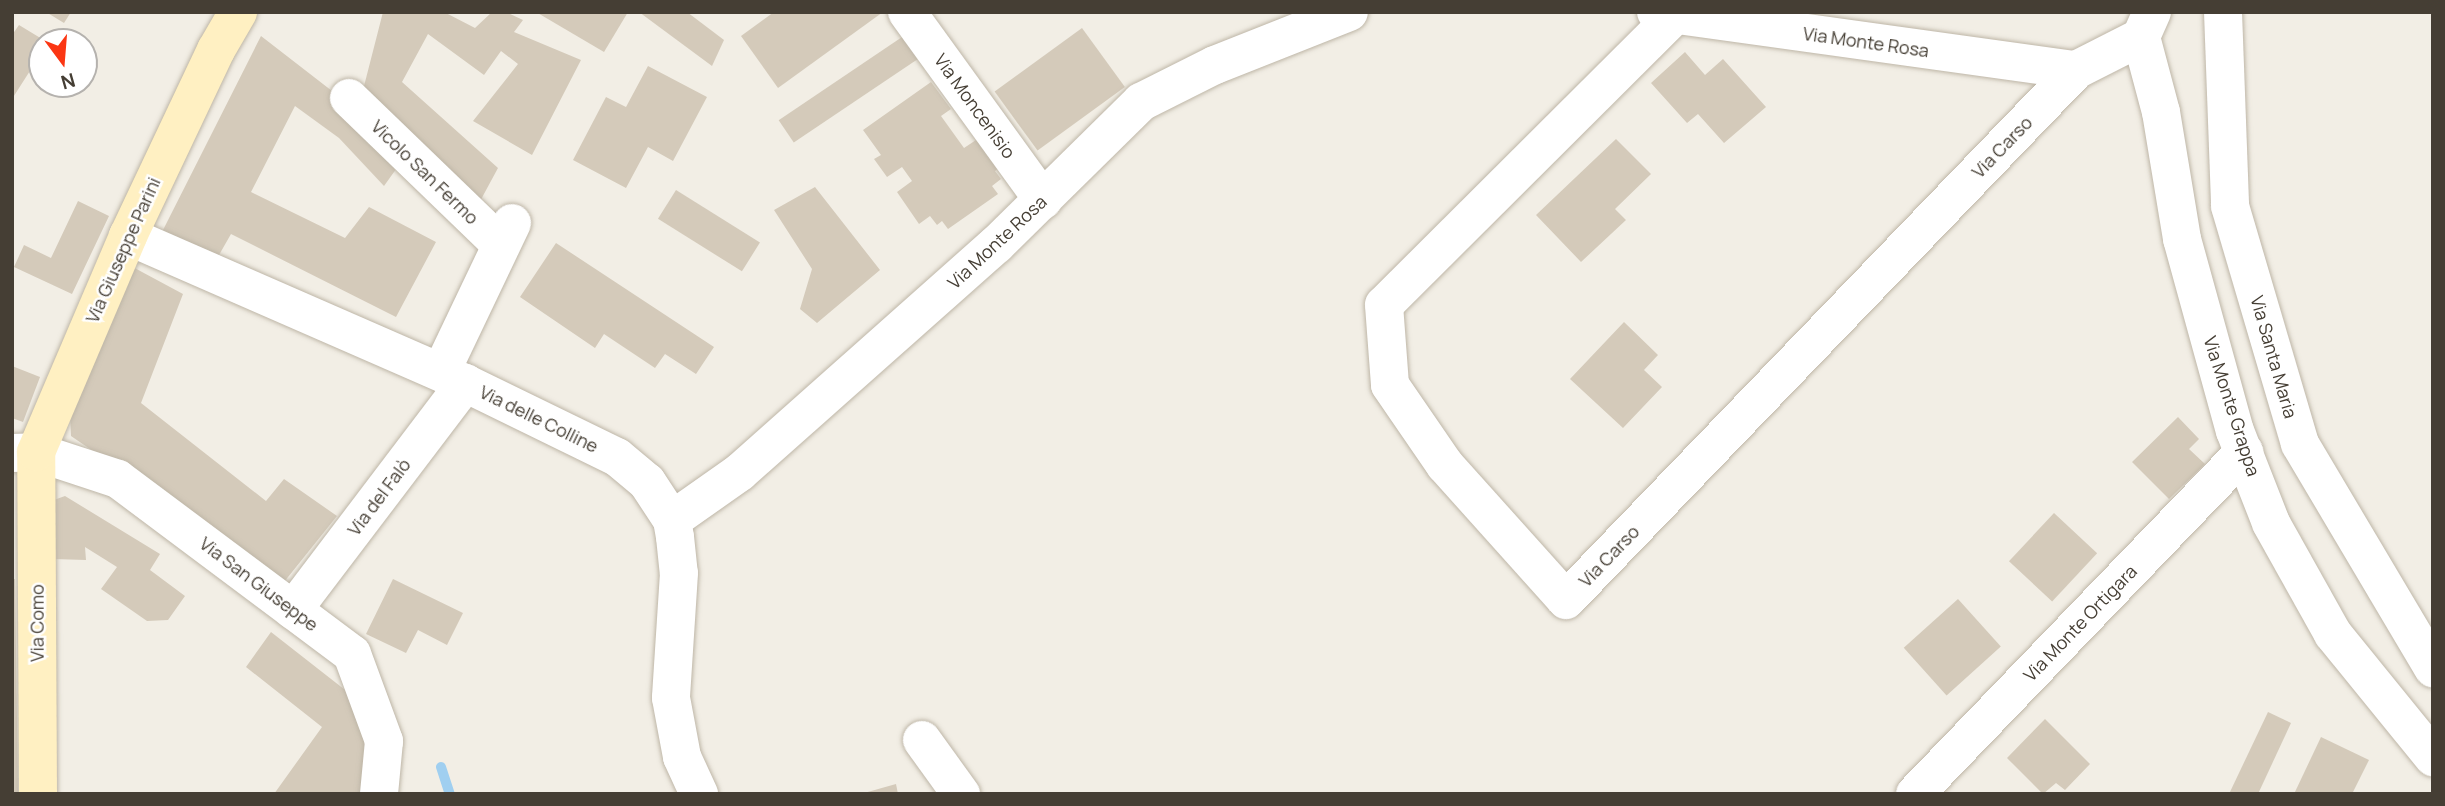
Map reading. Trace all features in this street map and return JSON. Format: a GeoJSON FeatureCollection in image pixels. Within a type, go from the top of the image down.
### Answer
{"type":"FeatureCollection","features":[{"type":"Feature","properties":{"kind":"street","name":"Via Giuseppe Parini"},"geometry":{"type":"LineString","coordinates":[[24,452],[216,50],[237,12]]}},
{"type":"Feature","properties":{"kind":"street","name":"Via Moncenisio"},"geometry":{"type":"LineString","coordinates":[[907,12],[1043,200]]}},
{"type":"Feature","properties":{"kind":"street","name":"Via Monte Rosa"},"geometry":{"type":"LineString","coordinates":[[671,520],[740,472],[1043,200],[1141,102],[1215,65],[1349,12]]}},
{"type":"Feature","properties":{"kind":"street","name":"Via Santa Maria"},"geometry":{"type":"LineString","coordinates":[[2223,12],[2230,206],[2300,444],[2433,668]]}},
{"type":"Feature","properties":{"kind":"street","name":"Via Monte Rosa"},"geometry":{"type":"LineString","coordinates":[[1665,14],[2076,70]]}},
{"type":"Feature","properties":{"kind":"street","name":"Via Carso"},"geometry":{"type":"LineString","coordinates":[[1665,14],[1384,305],[1390,385],[1445,465],[1566,600],[2076,70],[2146,25]]}},
{"type":"Feature","properties":{"kind":"street","name":"Via Monte Grappa"},"geometry":{"type":"LineString","coordinates":[[2146,25],[2182,239],[2244,452],[2271,523],[2333,634],[2433,757]]}},
{"type":"Feature","properties":{"kind":"street","name":"Vicolo San Fermo"},"geometry":{"type":"LineString","coordinates":[[349,98],[506,233],[453,378]]}},
{"type":"Feature","properties":{"kind":"street","name":"Via delle Colline"},"geometry":{"type":"LineString","coordinates":[[128,236],[453,378],[617,457],[647,482],[671,520],[679,573],[671,698],[682,757],[699,794]]}},
{"type":"Feature","properties":{"kind":"street","name":"Via del Falò"},"geometry":{"type":"LineString","coordinates":[[293,610],[453,378]]}},
{"type":"Feature","properties":{"kind":"street","name":"Via San Giuseppe"},"geometry":{"type":"LineString","coordinates":[[24,452],[118,479],[352,654],[384,741],[379,794]]}},
{"type":"Feature","properties":{"kind":"street","name":"Via Como"},"geometry":{"type":"LineString","coordinates":[[24,452],[38,794]]}},
{"type":"Feature","properties":{"kind":"street","name":"Via Monte Ortigara"},"geometry":{"type":"LineString","coordinates":[[1915,794],[2244,452]]}},
{"type":"Feature","properties":{"kind":"street"},"geometry":{"type":"LineString","coordinates":[[922,740],[961,794]]}},
{"type":"Feature","properties":{"kind":"building"},"geometry":{"type":"Polygon","coordinates":[[[46,12],[71,12],[64,23],[46,12]]]}},
{"type":"Feature","properties":{"kind":"building"},"geometry":{"type":"Polygon","coordinates":[[[383,12],[444,12],[475,28],[492,12],[506,12],[523,20],[514,32],[581,60],[532,155],[473,121],[518,64],[501,51],[484,75],[428,34],[402,82],[498,168],[478,205],[363,90],[383,12]]]}},
{"type":"Feature","properties":{"kind":"building"},"geometry":{"type":"Polygon","coordinates":[[[536,12],[628,12],[604,52],[536,12]]]}},
{"type":"Feature","properties":{"kind":"building"},"geometry":{"type":"Polygon","coordinates":[[[639,12],[687,12],[724,40],[712,66],[639,12]]]}},
{"type":"Feature","properties":{"kind":"building"},"geometry":{"type":"Polygon","coordinates":[[[774,12],[883,12],[778,88],[741,36],[774,12]]]}},
{"type":"Feature","properties":{"kind":"building"},"geometry":{"type":"Polygon","coordinates":[[[19,25],[28,30],[28,74],[12,99],[12,35],[19,25]]]}},
{"type":"Feature","properties":{"kind":"building"},"geometry":{"type":"Polygon","coordinates":[[[1082,28],[1125,87],[1038,151],[995,91],[1082,28]]]}},
{"type":"Feature","properties":{"kind":"building"},"geometry":{"type":"Polygon","coordinates":[[[908,33],[923,55],[794,143],[779,120],[908,33]]]}},
{"type":"Feature","properties":{"kind":"building"},"geometry":{"type":"Polygon","coordinates":[[[261,36],[354,108],[399,165],[384,186],[339,138],[295,106],[251,192],[345,238],[369,207],[436,242],[396,317],[231,234],[219,255],[162,232],[261,36]]]}},
{"type":"Feature","properties":{"kind":"building"},"geometry":{"type":"Polygon","coordinates":[[[1685,52],[1705,75],[1723,59],[1766,107],[1724,143],[1698,114],[1687,123],[1651,83],[1685,52]]]}},
{"type":"Feature","properties":{"kind":"building"},"geometry":{"type":"Polygon","coordinates":[[[648,66],[707,97],[673,161],[648,147],[626,188],[573,160],[606,97],[626,107],[648,66]]]}},
{"type":"Feature","properties":{"kind":"building"},"geometry":{"type":"Polygon","coordinates":[[[931,82],[951,109],[941,116],[964,148],[982,136],[1003,165],[995,171],[1001,179],[992,186],[998,194],[948,229],[942,221],[937,225],[930,216],[919,224],[897,192],[912,181],[902,167],[887,177],[874,159],[881,155],[863,130],[931,82]]]}},
{"type":"Feature","properties":{"kind":"building"},"geometry":{"type":"Polygon","coordinates":[[[1616,139],[1651,174],[1615,209],[1626,220],[1581,262],[1536,215],[1616,139]]]}},
{"type":"Feature","properties":{"kind":"building"},"geometry":{"type":"Polygon","coordinates":[[[815,187],[880,270],[817,323],[800,309],[812,269],[774,210],[815,187]]]}},
{"type":"Feature","properties":{"kind":"building"},"geometry":{"type":"Polygon","coordinates":[[[676,190],[760,242],[742,271],[658,219],[676,190]]]}},
{"type":"Feature","properties":{"kind":"building"},"geometry":{"type":"Polygon","coordinates":[[[78,201],[109,216],[72,294],[14,267],[24,245],[51,258],[78,201]]]}},
{"type":"Feature","properties":{"kind":"building"},"geometry":{"type":"Polygon","coordinates":[[[556,243],[714,347],[696,374],[665,354],[655,368],[604,334],[595,348],[520,297],[556,243]]]}},
{"type":"Feature","properties":{"kind":"building"},"geometry":{"type":"Polygon","coordinates":[[[129,265],[183,294],[141,403],[266,501],[284,479],[337,516],[284,582],[71,436],[70,411],[129,265]]]}},
{"type":"Feature","properties":{"kind":"building"},"geometry":{"type":"Polygon","coordinates":[[[1624,322],[1658,355],[1644,370],[1662,387],[1623,428],[1570,379],[1624,322]]]}},
{"type":"Feature","properties":{"kind":"building"},"geometry":{"type":"Polygon","coordinates":[[[12,366],[40,377],[23,422],[12,418],[12,366]]]}},
{"type":"Feature","properties":{"kind":"building"},"geometry":{"type":"Polygon","coordinates":[[[2178,417],[2199,439],[2189,449],[2205,464],[2169,499],[2132,462],[2178,417]]]}},
{"type":"Feature","properties":{"kind":"building"},"geometry":{"type":"Polygon","coordinates":[[[65,496],[160,554],[150,570],[185,596],[168,620],[147,621],[101,589],[117,567],[85,547],[86,560],[53,559],[51,501],[65,496]]]}},
{"type":"Feature","properties":{"kind":"building"},"geometry":{"type":"Polygon","coordinates":[[[2054,513],[2097,553],[2052,602],[2009,561],[2054,513]]]}},
{"type":"Feature","properties":{"kind":"building"},"geometry":{"type":"Polygon","coordinates":[[[12,579],[15,579],[18,794],[12,794],[12,579]]]}},
{"type":"Feature","properties":{"kind":"building"},"geometry":{"type":"Polygon","coordinates":[[[393,579],[463,613],[447,645],[418,630],[406,653],[366,634],[393,579]]]}},
{"type":"Feature","properties":{"kind":"building"},"geometry":{"type":"Polygon","coordinates":[[[1958,599],[2001,647],[1947,695],[1904,648],[1958,599]]]}},
{"type":"Feature","properties":{"kind":"building"},"geometry":{"type":"Polygon","coordinates":[[[271,632],[363,704],[368,794],[274,794],[322,727],[246,667],[271,632]]]}},
{"type":"Feature","properties":{"kind":"building"},"geometry":{"type":"Polygon","coordinates":[[[2268,712],[2291,723],[2258,794],[2229,794],[2268,712]]]}},
{"type":"Feature","properties":{"kind":"building"},"geometry":{"type":"Polygon","coordinates":[[[2045,719],[2090,764],[2065,790],[2056,783],[2043,794],[2007,758],[2045,719]]]}},
{"type":"Feature","properties":{"kind":"building"},"geometry":{"type":"Polygon","coordinates":[[[2321,737],[2369,760],[2352,794],[2294,794],[2321,737]]]}},
{"type":"Feature","properties":{"kind":"building"},"geometry":{"type":"Polygon","coordinates":[[[896,784],[898,794],[864,794],[864,793],[896,784]]]}},
{"type":"Feature","properties":{"kind":"waterway"},"geometry":{"type":"LineString","coordinates":[[441,767],[450,794]]}}]}
